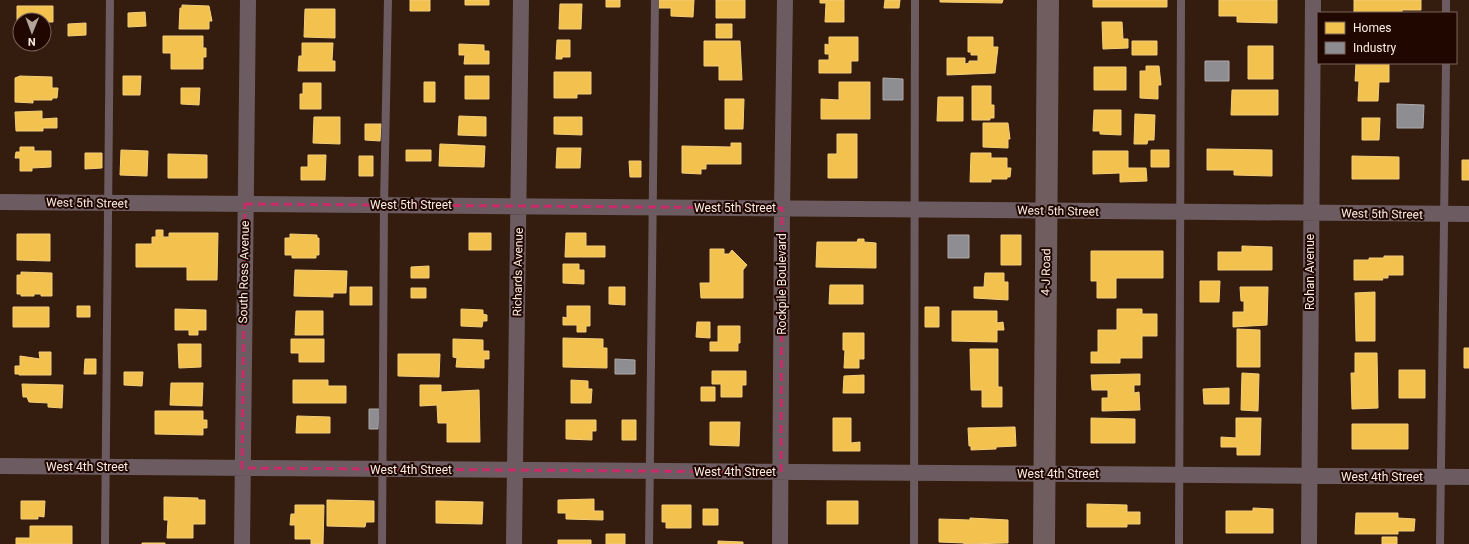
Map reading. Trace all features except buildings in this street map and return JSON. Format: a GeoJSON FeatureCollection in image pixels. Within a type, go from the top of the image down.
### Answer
{"type":"FeatureCollection","features":[{"type":"Feature","properties":{"kind":"main road","name":"4-J Road"},"geometry":{"type":"LineString","coordinates":[[1044,544],[1048,0]]}},
{"type":"Feature","properties":{"kind":"street","name":"South Ross Avenue"},"geometry":{"type":"LineString","coordinates":[[242,544],[248,0]]}},
{"type":"Feature","properties":{"kind":"street","name":"Richards Avenue"},"geometry":{"type":"LineString","coordinates":[[514,544],[522,0]]}},
{"type":"Feature","properties":{"kind":"street","name":"Rockpile Boulevard"},"geometry":{"type":"LineString","coordinates":[[780,544],[785,0]]}},
{"type":"Feature","properties":{"kind":"street","name":"Rohan Avenue"},"geometry":{"type":"LineString","coordinates":[[1309,544],[1310,213],[1313,0]]}},
{"type":"Feature","properties":{"kind":"street","name":"West 5th Street"},"geometry":{"type":"LineString","coordinates":[[0,202],[1469,214]]}},
{"type":"Feature","properties":{"kind":"street","name":"West 4th Street"},"geometry":{"type":"LineString","coordinates":[[0,466],[1469,477]]}},
{"type":"Feature","properties":{"kind":"lane"},"geometry":{"type":"LineString","coordinates":[[105,544],[110,0]]}},
{"type":"Feature","properties":{"kind":"lane"},"geometry":{"type":"LineString","coordinates":[[382,544],[384,205],[388,0]]}},
{"type":"Feature","properties":{"kind":"lane"},"geometry":{"type":"LineString","coordinates":[[649,544],[655,0]]}},
{"type":"Feature","properties":{"kind":"lane"},"geometry":{"type":"LineString","coordinates":[[914,544],[916,0]]}},
{"type":"Feature","properties":{"kind":"lane"},"geometry":{"type":"LineString","coordinates":[[1179,544],[1181,0]]}},
{"type":"Feature","properties":{"kind":"lane"},"geometry":{"type":"LineString","coordinates":[[1446,0],[1446,12]]}},
{"type":"Feature","properties":{"kind":"lane"},"geometry":{"type":"LineString","coordinates":[[1440,544],[1446,64]]}},
{"type":"Feature","properties":{"kind":"highlighted area"},"geometry":{"type":"Polygon","coordinates":[[[245,204],[782,208],[781,472],[242,468],[245,204]]]}}]}
